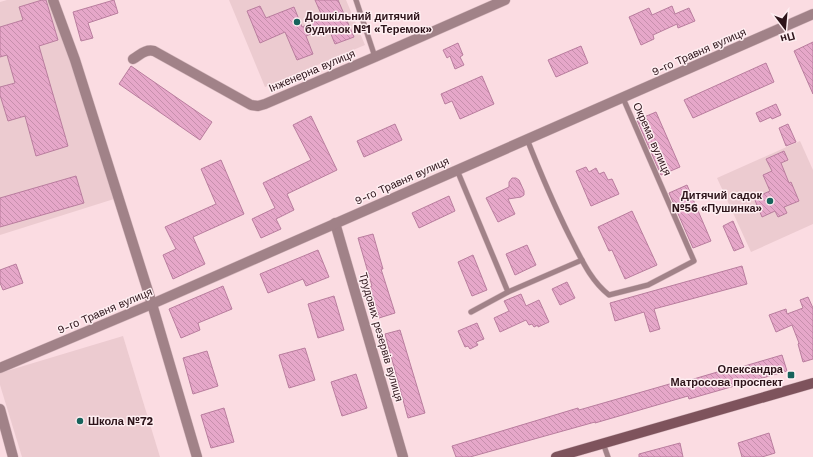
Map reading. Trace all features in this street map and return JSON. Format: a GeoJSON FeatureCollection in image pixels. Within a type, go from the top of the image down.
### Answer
{"type":"FeatureCollection","features":[{"type":"Feature","properties":{"kind":"main road"},"geometry":{"type":"LineString","coordinates":[[556,457],[813,383]]}},
{"type":"Feature","properties":{"kind":"street"},"geometry":{"type":"LineString","coordinates":[[53,0],[75,60],[152,304],[197,457]]}},
{"type":"Feature","properties":{"kind":"street","name":"Інженерна вулиця"},"geometry":{"type":"LineString","coordinates":[[133,59],[149,50],[154,51],[251,105],[258,106],[505,0]]}},
{"type":"Feature","properties":{"kind":"street","name":"9-го Травня вулиця"},"geometry":{"type":"LineString","coordinates":[[0,368],[152,304],[813,14]]}},
{"type":"Feature","properties":{"kind":"street","name":"Трудових резервів вулиця"},"geometry":{"type":"LineString","coordinates":[[335,224],[403,457]]}},
{"type":"Feature","properties":{"kind":"street"},"geometry":{"type":"LineString","coordinates":[[0,410],[13,457]]}},
{"type":"Feature","properties":{"kind":"lane"},"geometry":{"type":"LineString","coordinates":[[356,0],[375,57]]}},
{"type":"Feature","properties":{"kind":"lane","name":"Окрема вулиця"},"geometry":{"type":"LineString","coordinates":[[527,139],[552,201],[582,260],[598,286],[609,295],[648,285],[694,260],[623,98]]}},
{"type":"Feature","properties":{"kind":"lane"},"geometry":{"type":"LineString","coordinates":[[457,170],[508,292]]}},
{"type":"Feature","properties":{"kind":"lane"},"geometry":{"type":"LineString","coordinates":[[472,312],[508,292],[582,260]]}},
{"type":"Feature","properties":{"kind":"lane"},"geometry":{"type":"LineString","coordinates":[[604,443],[608,457]]}},
{"type":"Feature","properties":{"kind":"shaded area"},"geometry":{"type":"Polygon","coordinates":[[[7,0],[51,0],[114,199],[0,235],[0,2],[7,0]]]}},
{"type":"Feature","properties":{"kind":"shaded area","name":"Дошкільний дитячий будинок №1 «Теремок»"},"geometry":{"type":"Polygon","coordinates":[[[229,0],[346,0],[365,45],[265,87],[229,0]]]}},
{"type":"Feature","properties":{"kind":"shaded area","name":"Дитячий садок №56 «Пушинка»"},"geometry":{"type":"Polygon","coordinates":[[[800,141],[813,170],[813,224],[751,252],[717,178],[800,141]]]}},
{"type":"Feature","properties":{"kind":"shaded area","name":"Школа №72"},"geometry":{"type":"Polygon","coordinates":[[[123,336],[160,457],[22,457],[0,385],[0,373],[123,336]]]}},
{"type":"Feature","properties":{"kind":"building"},"geometry":{"type":"Polygon","coordinates":[[[46,0],[58,40],[39,46],[68,146],[36,156],[25,116],[8,121],[0,95],[0,87],[15,83],[7,55],[0,57],[0,27],[23,20],[19,7],[46,0]]]}},
{"type":"Feature","properties":{"kind":"building"},"geometry":{"type":"Polygon","coordinates":[[[114,0],[118,13],[88,23],[93,38],[81,41],[73,12],[114,0]]]}},
{"type":"Feature","properties":{"kind":"building"},"geometry":{"type":"Polygon","coordinates":[[[315,0],[338,0],[354,37],[335,44],[328,27],[306,36],[313,54],[297,60],[285,32],[260,43],[247,11],[260,6],[266,18],[294,7],[302,27],[323,18],[315,0]]]}},
{"type":"Feature","properties":{"kind":"building"},"geometry":{"type":"Polygon","coordinates":[[[672,6],[675,14],[689,8],[695,21],[678,28],[677,24],[653,35],[654,39],[641,45],[629,17],[649,8],[652,15],[672,6]]]}},
{"type":"Feature","properties":{"kind":"building"},"geometry":{"type":"Polygon","coordinates":[[[813,42],[813,94],[794,51],[813,42]]]}},
{"type":"Feature","properties":{"kind":"building"},"geometry":{"type":"Polygon","coordinates":[[[458,43],[463,55],[460,57],[464,65],[455,69],[450,56],[447,58],[443,50],[458,43]]]}},
{"type":"Feature","properties":{"kind":"building"},"geometry":{"type":"Polygon","coordinates":[[[581,46],[588,63],[556,77],[548,60],[581,46]]]}},
{"type":"Feature","properties":{"kind":"building"},"geometry":{"type":"Polygon","coordinates":[[[766,63],[774,82],[693,118],[684,100],[766,63]]]}},
{"type":"Feature","properties":{"kind":"building"},"geometry":{"type":"Polygon","coordinates":[[[131,66],[212,122],[200,140],[119,84],[131,66]]]}},
{"type":"Feature","properties":{"kind":"building"},"geometry":{"type":"Polygon","coordinates":[[[482,76],[494,104],[460,119],[452,101],[445,104],[441,94],[482,76]]]}},
{"type":"Feature","properties":{"kind":"building"},"geometry":{"type":"Polygon","coordinates":[[[776,104],[781,115],[772,119],[771,117],[760,122],[756,113],[776,104]]]}},
{"type":"Feature","properties":{"kind":"building"},"geometry":{"type":"Polygon","coordinates":[[[656,112],[680,167],[661,175],[637,120],[656,112]]]}},
{"type":"Feature","properties":{"kind":"building"},"geometry":{"type":"Polygon","coordinates":[[[311,116],[337,170],[287,194],[294,210],[276,219],[281,229],[261,238],[252,219],[275,208],[263,183],[311,160],[293,125],[311,116]]]}},
{"type":"Feature","properties":{"kind":"building"},"geometry":{"type":"Polygon","coordinates":[[[395,124],[402,140],[364,157],[357,141],[395,124]]]}},
{"type":"Feature","properties":{"kind":"building"},"geometry":{"type":"Polygon","coordinates":[[[788,124],[796,142],[786,146],[779,128],[788,124]]]}},
{"type":"Feature","properties":{"kind":"building"},"geometry":{"type":"Polygon","coordinates":[[[784,151],[788,160],[781,163],[789,183],[791,182],[799,201],[784,207],[787,213],[778,217],[775,211],[762,217],[754,198],[770,191],[763,175],[772,171],[766,159],[784,151]]]}},
{"type":"Feature","properties":{"kind":"building"},"geometry":{"type":"Polygon","coordinates":[[[221,160],[244,214],[193,237],[205,264],[173,279],[163,255],[176,249],[165,227],[216,204],[201,169],[221,160]]]}},
{"type":"Feature","properties":{"kind":"building"},"geometry":{"type":"Polygon","coordinates":[[[586,167],[589,172],[596,168],[599,174],[604,172],[608,180],[612,179],[619,194],[591,206],[576,171],[586,167]]]}},
{"type":"Feature","properties":{"kind":"building"},"geometry":{"type":"Polygon","coordinates":[[[76,176],[84,203],[0,227],[0,198],[76,176]]]}},
{"type":"Feature","properties":{"kind":"building"},"geometry":{"type":"Polygon","coordinates":[[[512,178],[519,180],[524,191],[524,195],[521,197],[508,199],[515,214],[498,222],[486,198],[509,187],[509,182],[512,178]]]}},
{"type":"Feature","properties":{"kind":"building"},"geometry":{"type":"Polygon","coordinates":[[[687,185],[711,241],[693,248],[669,193],[687,185]]]}},
{"type":"Feature","properties":{"kind":"building"},"geometry":{"type":"Polygon","coordinates":[[[449,196],[455,211],[419,228],[412,213],[449,196]]]}},
{"type":"Feature","properties":{"kind":"building"},"geometry":{"type":"Polygon","coordinates":[[[632,211],[657,265],[625,279],[612,250],[609,251],[598,227],[632,211]]]}},
{"type":"Feature","properties":{"kind":"building"},"geometry":{"type":"Polygon","coordinates":[[[733,221],[744,247],[734,251],[723,226],[733,221]]]}},
{"type":"Feature","properties":{"kind":"building"},"geometry":{"type":"Polygon","coordinates":[[[373,234],[383,269],[381,269],[395,313],[379,318],[370,287],[372,286],[358,238],[373,234]]]}},
{"type":"Feature","properties":{"kind":"building"},"geometry":{"type":"Polygon","coordinates":[[[527,245],[536,265],[515,275],[506,254],[527,245]]]}},
{"type":"Feature","properties":{"kind":"building"},"geometry":{"type":"Polygon","coordinates":[[[318,250],[329,277],[306,286],[303,279],[268,293],[260,274],[318,250]]]}},
{"type":"Feature","properties":{"kind":"building"},"geometry":{"type":"Polygon","coordinates":[[[473,255],[487,290],[472,296],[458,262],[473,255]]]}},
{"type":"Feature","properties":{"kind":"building"},"geometry":{"type":"Polygon","coordinates":[[[16,264],[23,283],[3,290],[0,283],[0,270],[16,264]]]}},
{"type":"Feature","properties":{"kind":"building"},"geometry":{"type":"Polygon","coordinates":[[[742,266],[747,284],[654,309],[660,329],[650,332],[644,312],[615,321],[610,303],[742,266]]]}},
{"type":"Feature","properties":{"kind":"building"},"geometry":{"type":"Polygon","coordinates":[[[567,282],[575,298],[560,305],[552,289],[567,282]]]}},
{"type":"Feature","properties":{"kind":"building"},"geometry":{"type":"Polygon","coordinates":[[[223,286],[232,309],[198,323],[200,330],[181,338],[169,309],[223,286]]]}},
{"type":"Feature","properties":{"kind":"building"},"geometry":{"type":"Polygon","coordinates":[[[521,294],[526,306],[539,300],[549,322],[538,327],[538,325],[534,327],[532,324],[529,325],[526,320],[500,332],[494,318],[509,311],[504,301],[521,294]]]}},
{"type":"Feature","properties":{"kind":"building"},"geometry":{"type":"Polygon","coordinates":[[[334,296],[344,330],[318,338],[308,304],[334,296]]]}},
{"type":"Feature","properties":{"kind":"building"},"geometry":{"type":"Polygon","coordinates":[[[808,297],[813,308],[813,359],[803,362],[799,343],[792,325],[776,332],[769,315],[786,309],[787,314],[803,308],[800,300],[808,297]]]}},
{"type":"Feature","properties":{"kind":"building"},"geometry":{"type":"Polygon","coordinates":[[[477,323],[484,339],[476,342],[478,345],[470,349],[468,346],[465,347],[458,331],[477,323]]]}},
{"type":"Feature","properties":{"kind":"building"},"geometry":{"type":"Polygon","coordinates":[[[400,330],[425,413],[408,418],[385,334],[400,330]]]}},
{"type":"Feature","properties":{"kind":"building"},"geometry":{"type":"Polygon","coordinates":[[[305,348],[315,380],[289,388],[279,355],[305,348]]]}},
{"type":"Feature","properties":{"kind":"building"},"geometry":{"type":"Polygon","coordinates":[[[207,351],[218,386],[193,394],[183,358],[207,351]]]}},
{"type":"Feature","properties":{"kind":"building"},"geometry":{"type":"Polygon","coordinates":[[[782,355],[787,371],[689,399],[688,396],[470,457],[456,457],[452,446],[578,408],[579,410],[680,381],[680,383],[782,355]]]}},
{"type":"Feature","properties":{"kind":"building"},"geometry":{"type":"Polygon","coordinates":[[[356,374],[367,408],[342,416],[331,382],[356,374]]]}},
{"type":"Feature","properties":{"kind":"building"},"geometry":{"type":"Polygon","coordinates":[[[224,408],[234,442],[211,448],[201,415],[224,408]]]}},
{"type":"Feature","properties":{"kind":"building"},"geometry":{"type":"Polygon","coordinates":[[[769,433],[775,453],[762,457],[742,457],[738,443],[769,433]]]}},
{"type":"Feature","properties":{"kind":"building"},"geometry":{"type":"Polygon","coordinates":[[[680,443],[683,457],[639,457],[639,454],[680,443]]]}},
{"type":"Feature","properties":{"kind":"place","name":"Дошкільний дитячий будинок №1 «Теремок»"},"geometry":{"type":"Point","coordinates":[297,22]}},
{"type":"Feature","properties":{"kind":"place","name":"Дитячий садок №56 «Пушинка»"},"geometry":{"type":"Point","coordinates":[770,201]}},
{"type":"Feature","properties":{"kind":"place","name":"Олександра Матросова проспект"},"geometry":{"type":"Point","coordinates":[791,375]}},
{"type":"Feature","properties":{"kind":"place","name":"Школа №72"},"geometry":{"type":"Point","coordinates":[80,421]}}]}
